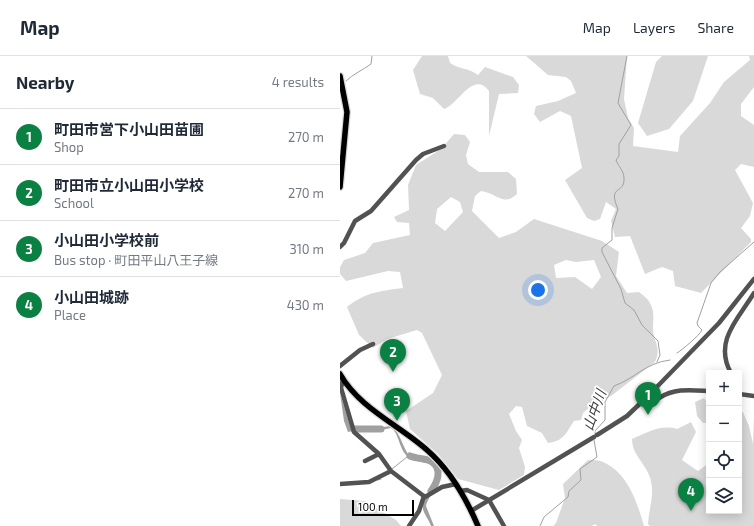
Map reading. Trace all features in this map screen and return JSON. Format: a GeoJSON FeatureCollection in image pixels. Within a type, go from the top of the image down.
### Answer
{"type":"FeatureCollection","features":[{"type":"Feature","properties":{"kind":"main road"},"geometry":{"type":"LineString","coordinates":[[340,76],[347,112],[340,187]]}},
{"type":"Feature","properties":{"kind":"main road"},"geometry":{"type":"LineString","coordinates":[[341,377],[359,398],[434,456],[456,484],[478,526]]}},
{"type":"Feature","properties":{"kind":"street"},"geometry":{"type":"LineString","coordinates":[[340,247],[344,244],[355,221],[371,211],[416,160],[423,154],[444,146]]}},
{"type":"Feature","properties":{"kind":"street"},"geometry":{"type":"LineString","coordinates":[[471,511],[595,436],[630,413],[714,328],[754,279]]}},
{"type":"Feature","properties":{"kind":"street"},"geometry":{"type":"LineString","coordinates":[[730,370],[726,356],[728,334],[734,321],[754,293]]}},
{"type":"Feature","properties":{"kind":"street"},"geometry":{"type":"LineString","coordinates":[[340,366],[360,350],[373,344]]}},
{"type":"Feature","properties":{"kind":"street"},"geometry":{"type":"LineString","coordinates":[[341,377],[341,388],[353,429],[379,454],[391,471],[424,496]]}},
{"type":"Feature","properties":{"kind":"street"},"geometry":{"type":"LineString","coordinates":[[649,395],[659,398],[668,392],[678,390],[706,391]]}},
{"type":"Feature","properties":{"kind":"street"},"geometry":{"type":"LineString","coordinates":[[742,394],[754,396]]}},
{"type":"Feature","properties":{"kind":"street"},"geometry":{"type":"LineString","coordinates":[[365,461],[379,454]]}},
{"type":"Feature","properties":{"kind":"street"},"geometry":{"type":"LineString","coordinates":[[340,484],[369,482],[391,471]]}},
{"type":"Feature","properties":{"kind":"street"},"geometry":{"type":"LineString","coordinates":[[424,496],[433,493],[442,487],[456,484]]}},
{"type":"Feature","properties":{"kind":"street"},"geometry":{"type":"LineString","coordinates":[[460,491],[467,490],[489,500],[504,526]]}},
{"type":"Feature","properties":{"kind":"street"},"geometry":{"type":"LineString","coordinates":[[409,526],[419,511],[424,496]]}},
{"type":"Feature","properties":{"kind":"shaded area"},"geometry":{"type":"Polygon","coordinates":[[[422,56],[448,56],[450,63],[478,75],[485,67],[513,77],[519,85],[518,93],[499,94],[489,136],[489,91],[483,86],[477,84],[472,86],[450,106],[444,109],[433,98],[420,94],[413,70],[422,56]]]}},
{"type":"Feature","properties":{"kind":"shaded area"},"geometry":{"type":"Polygon","coordinates":[[[526,56],[627,56],[624,99],[628,118],[634,128],[633,146],[678,152],[680,136],[710,103],[724,82],[750,60],[749,56],[754,56],[754,87],[741,104],[741,116],[754,125],[754,167],[741,164],[735,170],[753,203],[750,216],[741,228],[751,239],[751,242],[701,293],[675,286],[673,271],[662,267],[645,274],[630,236],[615,237],[611,221],[616,209],[606,202],[600,219],[594,221],[587,218],[565,180],[582,168],[571,116],[560,111],[540,122],[534,114],[536,106],[558,101],[576,93],[571,81],[566,77],[548,75],[526,56]]]}},
{"type":"Feature","properties":{"kind":"shaded area"},"geometry":{"type":"Polygon","coordinates":[[[662,56],[708,56],[693,101],[669,129],[647,136],[638,123],[656,62],[662,56]]]}},
{"type":"Feature","properties":{"kind":"shaded area"},"geometry":{"type":"Polygon","coordinates":[[[454,134],[465,135],[470,142],[466,155],[468,164],[479,172],[508,172],[516,179],[517,194],[512,198],[504,199],[481,191],[475,196],[472,211],[499,238],[516,232],[534,219],[602,241],[619,252],[616,276],[627,293],[639,292],[652,306],[653,333],[658,352],[655,362],[611,396],[601,402],[596,402],[583,413],[581,420],[574,421],[561,438],[548,443],[542,433],[527,426],[522,407],[516,406],[509,414],[516,431],[522,440],[519,448],[525,467],[524,475],[499,490],[458,479],[438,454],[410,429],[406,411],[433,393],[442,375],[422,333],[417,330],[387,339],[373,348],[359,335],[347,307],[367,295],[380,291],[403,288],[400,272],[388,271],[346,281],[340,274],[340,267],[344,260],[365,253],[373,243],[410,235],[409,223],[397,222],[394,217],[409,210],[408,185],[416,165],[441,149],[454,134]],[[451,197],[437,209],[435,223],[445,231],[463,212],[460,202],[451,197]],[[566,260],[554,265],[556,278],[575,277],[592,289],[601,277],[594,260],[576,262],[566,260]]]}},
{"type":"Feature","properties":{"kind":"shaded area"},"geometry":{"type":"Polygon","coordinates":[[[340,393],[351,429],[361,426],[374,428],[391,426],[399,435],[408,454],[434,463],[439,467],[441,472],[438,483],[426,506],[434,526],[431,526],[424,513],[423,503],[427,494],[437,481],[439,471],[427,463],[409,458],[402,449],[396,433],[391,428],[376,431],[365,428],[348,432],[344,421],[340,393]]]}},
{"type":"Feature","properties":{"kind":"shaded area"},"geometry":{"type":"Polygon","coordinates":[[[704,398],[706,400],[706,423],[703,423],[697,416],[695,402],[704,398]]]}},
{"type":"Feature","properties":{"kind":"shaded area"},"geometry":{"type":"Polygon","coordinates":[[[742,412],[749,426],[753,444],[754,417],[754,526],[650,526],[648,524],[652,493],[651,481],[647,470],[636,454],[632,439],[659,428],[677,429],[691,422],[696,432],[682,460],[698,471],[706,465],[706,514],[742,514],[742,412]]]}},
{"type":"Feature","properties":{"kind":"shaded area"},"geometry":{"type":"Polygon","coordinates":[[[588,460],[598,460],[603,462],[619,473],[635,498],[644,526],[597,526],[595,524],[592,526],[553,526],[556,523],[565,498],[563,484],[588,460]]]}},
{"type":"Feature","properties":{"kind":"shaded area"},"geometry":{"type":"Polygon","coordinates":[[[340,499],[365,501],[396,520],[401,526],[340,526],[340,499]]]}},
{"type":"Feature","properties":{"kind":"waterway"},"geometry":{"type":"LineString","coordinates":[[346,81],[371,64],[372,56]]}},
{"type":"Feature","properties":{"kind":"waterway"},"geometry":{"type":"LineString","coordinates":[[627,56],[618,103],[631,125],[619,144],[619,156],[616,160],[623,173],[624,183],[614,196],[618,209],[612,228],[612,240],[602,248],[602,252],[621,289],[625,303],[634,310],[642,325],[658,341],[660,355],[657,362]]}},
{"type":"Feature","properties":{"kind":"waterway","name":"山中川"},"geometry":{"type":"LineString","coordinates":[[677,353],[695,339],[702,330],[697,323],[711,283],[720,272],[754,242]]}},
{"type":"Feature","properties":{"kind":"waterway","name":"山中川"},"geometry":{"type":"LineString","coordinates":[[595,435],[595,431],[605,420],[605,402],[614,386],[629,379],[647,367],[670,360]]}},
{"type":"Feature","properties":{"kind":"waterway"},"geometry":{"type":"LineString","coordinates":[[354,429],[381,429]]}},
{"type":"Feature","properties":{"kind":"waterway","name":"山中川"},"geometry":{"type":"LineString","coordinates":[[540,526],[544,517],[568,497],[569,491],[581,480],[580,469],[597,457],[594,440]]}},
{"type":"Feature","properties":{"kind":"waterway"},"geometry":{"type":"LineString","coordinates":[[410,456],[432,462],[437,468],[437,480],[431,491]]}},
{"type":"Feature","properties":{"kind":"waterway"},"geometry":{"type":"LineString","coordinates":[[392,469],[407,457]]}},
{"type":"Feature","properties":{"kind":"place","name":"町田市立小山田小学校"},"geometry":{"type":"Point","coordinates":[393,372]}},
{"type":"Feature","properties":{"kind":"place","name":"町田市営下小山田苗圃"},"geometry":{"type":"Point","coordinates":[648,415]}},
{"type":"Feature","properties":{"kind":"place","name":"小山田小学校前"},"geometry":{"type":"Point","coordinates":[397,421]}},
{"type":"Feature","properties":{"kind":"place","name":"小山田城跡"},"geometry":{"type":"Point","coordinates":[691,511]}}]}
